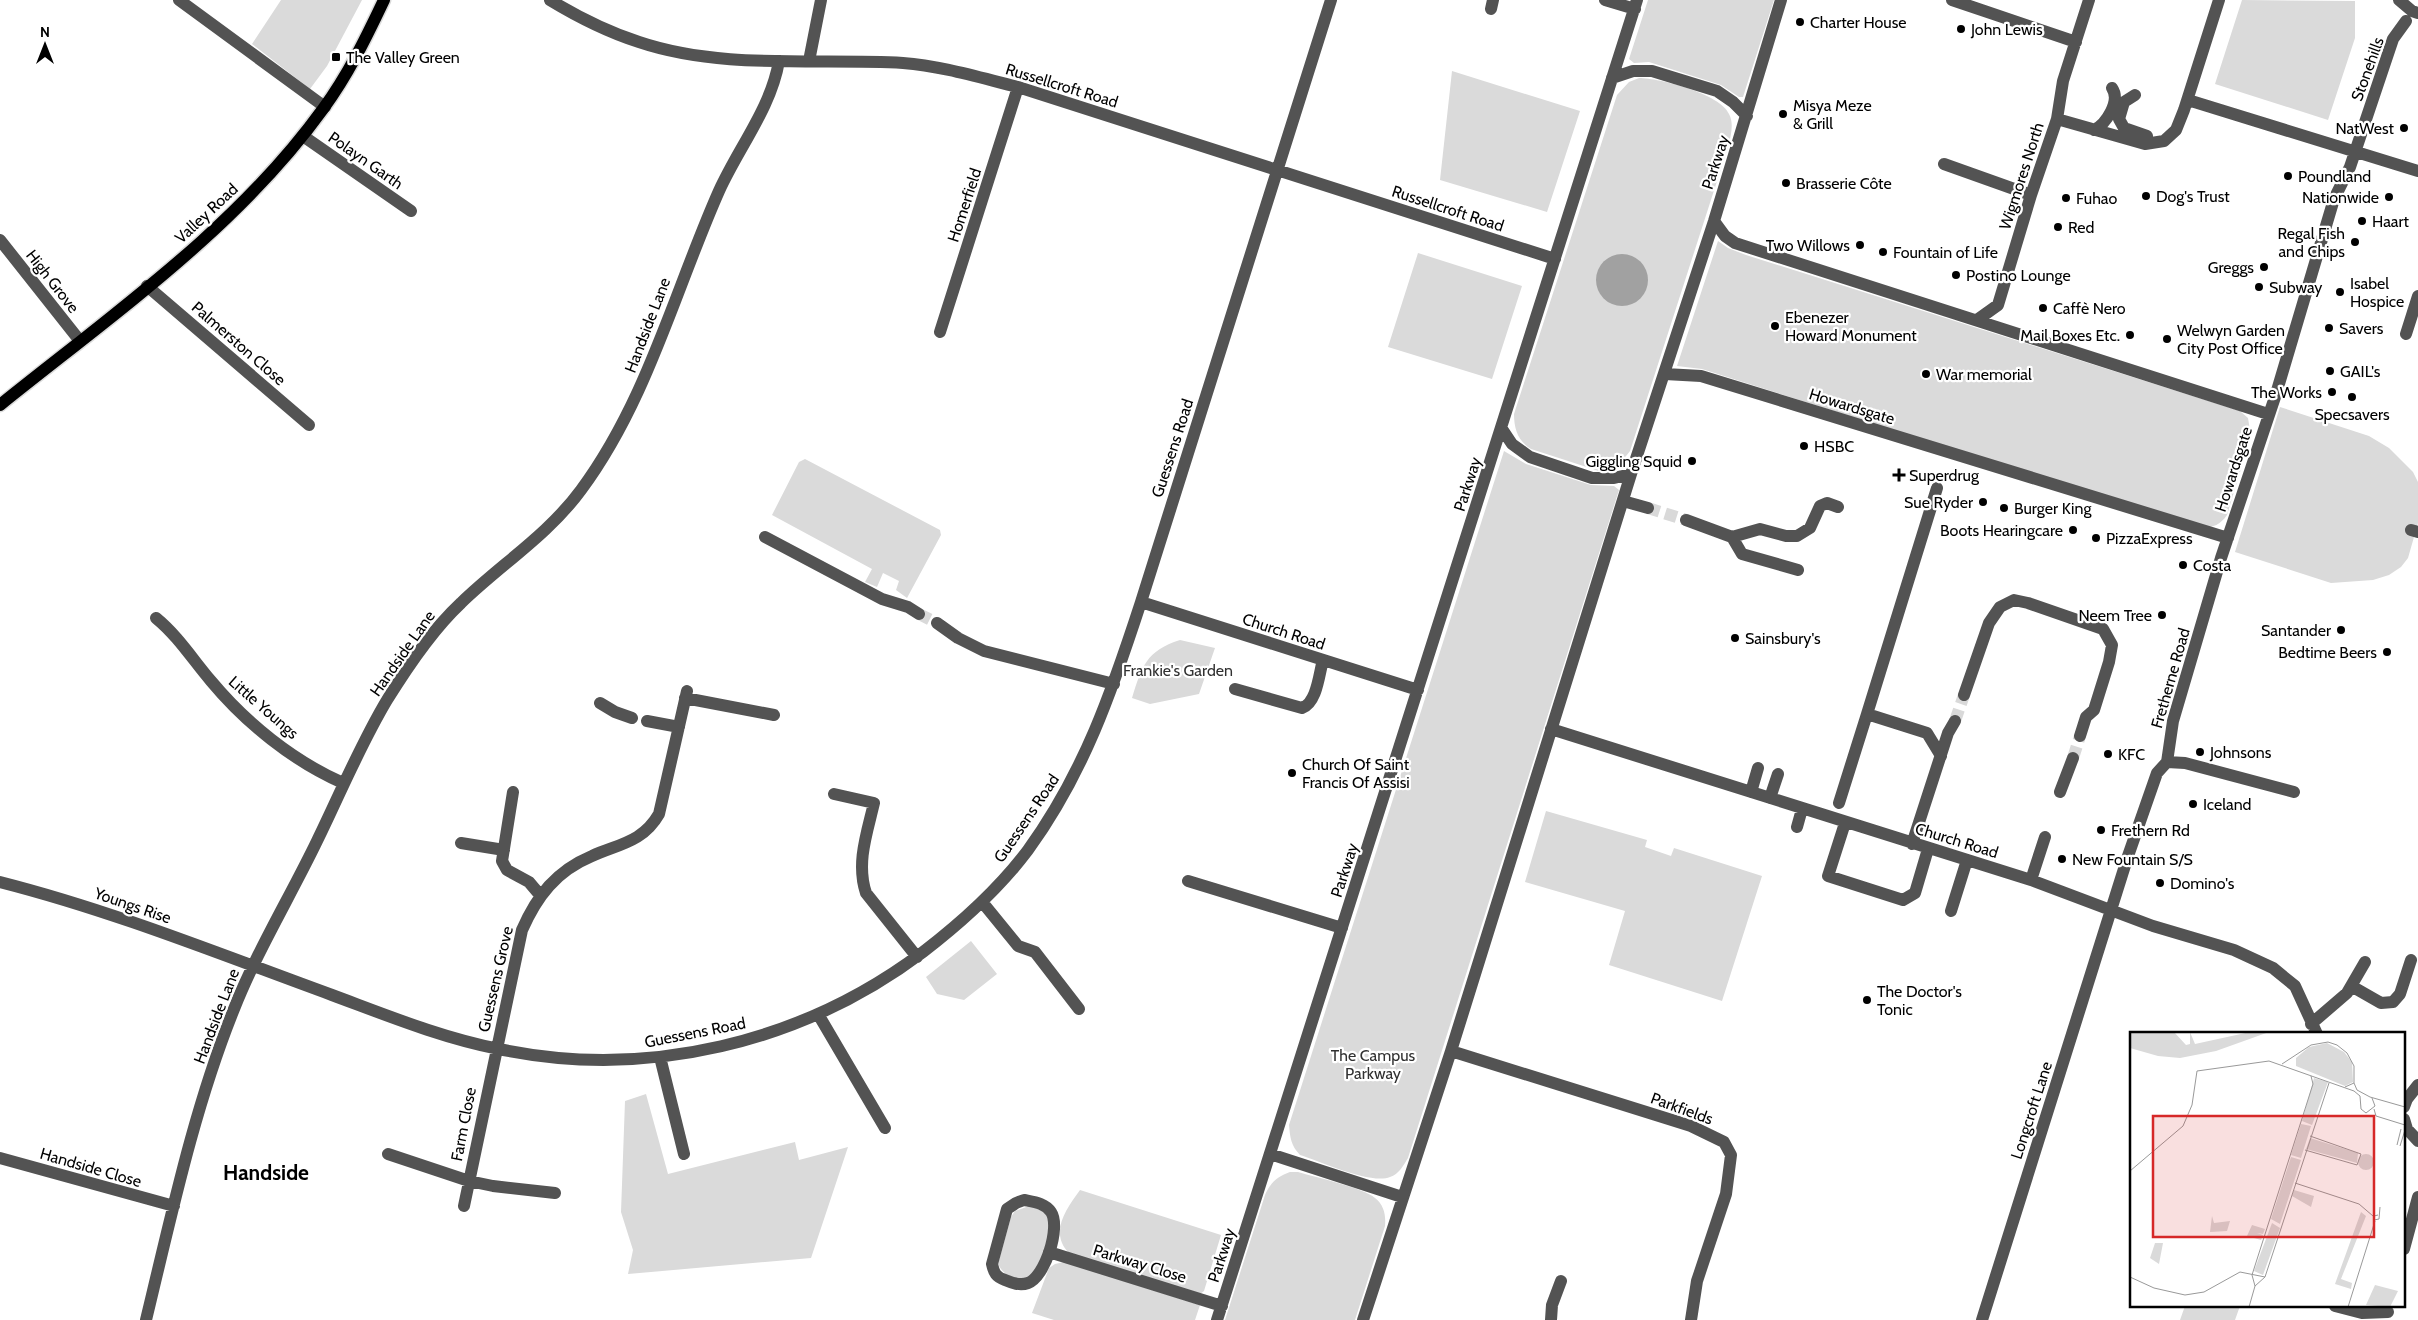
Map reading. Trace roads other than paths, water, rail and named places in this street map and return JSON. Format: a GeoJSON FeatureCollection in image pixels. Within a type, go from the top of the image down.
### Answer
{"type":"FeatureCollection","features":[{"type":"Feature","properties":{"kind":"main road","name":"Valley Road"},"geometry":{"type":"LineString","coordinates":[[0,405],[202,242],[278,166],[324,107],[358,54],[384,0]]}},
{"type":"Feature","properties":{"kind":"street"},"geometry":{"type":"LineString","coordinates":[[179,0],[324,107]]}},
{"type":"Feature","properties":{"kind":"street","name":"Russellcroft Road"},"geometry":{"type":"LineString","coordinates":[[550,0],[603,28],[640,42],[684,52],[779,61],[905,63],[940,68],[1018,87],[1555,259]]}},
{"type":"Feature","properties":{"kind":"street"},"geometry":{"type":"LineString","coordinates":[[809,61],[821,0]]}},
{"type":"Feature","properties":{"kind":"street","name":"Guessens Road"},"geometry":{"type":"LineString","coordinates":[[253,966],[440,1033],[495,1049],[558,1059],[598,1061],[660,1057],[709,1049],[752,1038],[818,1014],[851,999],[890,977],[957,926],[983,903],[1026,852],[1052,814],[1081,764],[1114,684],[1331,0]]}},
{"type":"Feature","properties":{"kind":"street"},"geometry":{"type":"LineString","coordinates":[[1605,0],[1636,4]]}},
{"type":"Feature","properties":{"kind":"street","name":"Parkway"},"geometry":{"type":"LineString","coordinates":[[1363,1320],[1451,1051],[1631,474],[1714,221],[1781,0]]}},
{"type":"Feature","properties":{"kind":"street"},"geometry":{"type":"LineString","coordinates":[[1952,0],[2076,42]]}},
{"type":"Feature","properties":{"kind":"street","name":"Wigmores North"},"geometry":{"type":"LineString","coordinates":[[1977,320],[1998,305],[2031,195],[2057,119],[2063,81],[2089,0]]}},
{"type":"Feature","properties":{"kind":"street"},"geometry":{"type":"LineString","coordinates":[[2135,95],[2124,102],[2119,119],[2124,128],[2164,141],[2176,130],[2188,100],[2219,0]]}},
{"type":"Feature","properties":{"kind":"street"},"geometry":{"type":"LineString","coordinates":[[2399,0],[2418,14]]}},
{"type":"Feature","properties":{"kind":"street","name":"Parkway"},"geometry":{"type":"LineString","coordinates":[[1217,1320],[1636,4]]}},
{"type":"Feature","properties":{"kind":"street","name":"Stonehills"},"geometry":{"type":"LineString","coordinates":[[2268,414],[2334,198],[2355,151],[2393,39],[2406,21]]}},
{"type":"Feature","properties":{"kind":"street","name":"Handside Lane"},"geometry":{"type":"LineString","coordinates":[[146,1320],[174,1206],[220,1047],[253,966],[318,840],[343,783],[386,701],[437,628],[460,603],[544,531],[580,491],[607,451],[637,396],[686,268],[721,188],[769,97],[776,78],[779,61]]}},
{"type":"Feature","properties":{"kind":"street"},"geometry":{"type":"LineString","coordinates":[[1612,78],[1633,71],[1652,71],[1717,91],[1733,102],[1747,116]]}},
{"type":"Feature","properties":{"kind":"street","name":"Homerfield"},"geometry":{"type":"LineString","coordinates":[[940,332],[1018,87]]}},
{"type":"Feature","properties":{"kind":"street"},"geometry":{"type":"LineString","coordinates":[[2094,130],[2102,126],[2107,119],[2115,96],[2112,88]]}},
{"type":"Feature","properties":{"kind":"street"},"geometry":{"type":"LineString","coordinates":[[2188,100],[2418,171]]}},
{"type":"Feature","properties":{"kind":"street","name":"Wigmores North"},"geometry":{"type":"LineString","coordinates":[[2057,119],[2145,144],[2164,141]]}},
{"type":"Feature","properties":{"kind":"street","name":"Polayn Garth"},"geometry":{"type":"LineString","coordinates":[[303,136],[411,211]]}},
{"type":"Feature","properties":{"kind":"street"},"geometry":{"type":"LineString","coordinates":[[1944,164],[2031,195]]}},
{"type":"Feature","properties":{"kind":"street","name":"Howardsgate"},"geometry":{"type":"LineString","coordinates":[[1665,374],[1701,376],[2228,538],[2268,414],[1735,243],[1725,236],[1714,221]]}},
{"type":"Feature","properties":{"kind":"street","name":"High Grove"},"geometry":{"type":"LineString","coordinates":[[0,240],[80,341]]}},
{"type":"Feature","properties":{"kind":"street","name":"Palmerston Close"},"geometry":{"type":"LineString","coordinates":[[147,286],[309,425]]}},
{"type":"Feature","properties":{"kind":"street"},"geometry":{"type":"LineString","coordinates":[[2406,334],[2418,296]]}},
{"type":"Feature","properties":{"kind":"street"},"geometry":{"type":"LineString","coordinates":[[1502,429],[1512,444],[1530,457],[1592,478],[1614,478],[1631,474]]}},
{"type":"Feature","properties":{"kind":"street"},"geometry":{"type":"LineString","coordinates":[[1839,803],[1937,488]]}},
{"type":"Feature","properties":{"kind":"street"},"geometry":{"type":"LineString","coordinates":[[1623,500],[1648,508]]}},
{"type":"Feature","properties":{"kind":"street"},"geometry":{"type":"LineString","coordinates":[[1686,520],[1732,537],[1760,529],[1786,536],[1797,536],[1810,528],[1820,506],[1828,503],[1838,506]]}},
{"type":"Feature","properties":{"kind":"street"},"geometry":{"type":"LineString","coordinates":[[765,537],[882,599],[908,607],[919,614]]}},
{"type":"Feature","properties":{"kind":"street"},"geometry":{"type":"LineString","coordinates":[[1732,537],[1742,554],[1798,570]]}},
{"type":"Feature","properties":{"kind":"street","name":"Fretherne Road"},"geometry":{"type":"LineString","coordinates":[[2112,909],[2157,773],[2167,762],[2173,721],[2228,538]]}},
{"type":"Feature","properties":{"kind":"street"},"geometry":{"type":"LineString","coordinates":[[1964,695],[1989,624],[2000,607],[2014,600],[2038,606],[2103,629],[2112,645],[2109,662],[2094,710],[2086,717],[2080,736]]}},
{"type":"Feature","properties":{"kind":"street","name":"Church Road"},"geometry":{"type":"LineString","coordinates":[[1141,602],[1418,690]]}},
{"type":"Feature","properties":{"kind":"street","name":"Little Youngs"},"geometry":{"type":"LineString","coordinates":[[156,618],[171,631],[211,682],[236,709],[265,734],[326,776],[343,783]]}},
{"type":"Feature","properties":{"kind":"street"},"geometry":{"type":"LineString","coordinates":[[937,624],[958,638],[984,650],[1114,684]]}},
{"type":"Feature","properties":{"kind":"street"},"geometry":{"type":"LineString","coordinates":[[1236,689],[1302,708],[1312,701],[1323,660]]}},
{"type":"Feature","properties":{"kind":"street","name":"Guessens Grove"},"geometry":{"type":"LineString","coordinates":[[495,1049],[522,930],[540,895],[564,871],[592,856],[623,846],[642,835],[653,825],[659,814],[686,694],[774,715]]}},
{"type":"Feature","properties":{"kind":"street"},"geometry":{"type":"LineString","coordinates":[[600,703],[615,712],[632,718]]}},
{"type":"Feature","properties":{"kind":"street"},"geometry":{"type":"LineString","coordinates":[[1867,714],[1927,733],[1941,756]]}},
{"type":"Feature","properties":{"kind":"street"},"geometry":{"type":"LineString","coordinates":[[647,721],[679,727]]}},
{"type":"Feature","properties":{"kind":"street"},"geometry":{"type":"LineString","coordinates":[[1912,844],[1948,733],[1955,721]]}},
{"type":"Feature","properties":{"kind":"street","name":"Church Road"},"geometry":{"type":"LineString","coordinates":[[1550,729],[2031,880],[2153,926],[2234,950],[2273,968],[2295,986],[2314,1029]]}},
{"type":"Feature","properties":{"kind":"street"},"geometry":{"type":"LineString","coordinates":[[2060,792],[2073,758]]}},
{"type":"Feature","properties":{"kind":"street"},"geometry":{"type":"LineString","coordinates":[[2167,762],[2185,764],[2294,792]]}},
{"type":"Feature","properties":{"kind":"street"},"geometry":{"type":"LineString","coordinates":[[1751,792],[1758,768]]}},
{"type":"Feature","properties":{"kind":"street"},"geometry":{"type":"LineString","coordinates":[[1770,798],[1778,774]]}},
{"type":"Feature","properties":{"kind":"street"},"geometry":{"type":"LineString","coordinates":[[513,792],[502,861],[504,867],[529,882],[540,895]]}},
{"type":"Feature","properties":{"kind":"street"},"geometry":{"type":"LineString","coordinates":[[834,794],[874,803],[861,859],[862,882],[866,893],[917,956]]}},
{"type":"Feature","properties":{"kind":"street"},"geometry":{"type":"LineString","coordinates":[[1797,827],[1802,808]]}},
{"type":"Feature","properties":{"kind":"street"},"geometry":{"type":"LineString","coordinates":[[1845,823],[1828,876],[1903,900],[1915,893],[1928,849]]}},
{"type":"Feature","properties":{"kind":"street"},"geometry":{"type":"LineString","coordinates":[[2031,880],[2045,837]]}},
{"type":"Feature","properties":{"kind":"street"},"geometry":{"type":"LineString","coordinates":[[461,843],[504,850]]}},
{"type":"Feature","properties":{"kind":"street"},"geometry":{"type":"LineString","coordinates":[[1951,911],[1967,860]]}},
{"type":"Feature","properties":{"kind":"street"},"geometry":{"type":"LineString","coordinates":[[1188,881],[1342,928]]}},
{"type":"Feature","properties":{"kind":"street","name":"Youngs Rise"},"geometry":{"type":"LineString","coordinates":[[0,882],[84,905],[253,966]]}},
{"type":"Feature","properties":{"kind":"street"},"geometry":{"type":"LineString","coordinates":[[983,903],[1018,946],[1035,952],[1079,1009]]}},
{"type":"Feature","properties":{"kind":"street","name":"Longcroft Lane"},"geometry":{"type":"LineString","coordinates":[[1982,1320],[2112,909]]}},
{"type":"Feature","properties":{"kind":"street"},"geometry":{"type":"LineString","coordinates":[[2353,987],[2381,1003],[2393,1002],[2400,994],[2411,960]]}},
{"type":"Feature","properties":{"kind":"street"},"geometry":{"type":"LineString","coordinates":[[2314,1029],[2353,987],[2364,962]]}},
{"type":"Feature","properties":{"kind":"street"},"geometry":{"type":"LineString","coordinates":[[818,1014],[885,1128]]}},
{"type":"Feature","properties":{"kind":"street","name":"Farm Close"},"geometry":{"type":"LineString","coordinates":[[464,1206],[495,1049]]}},
{"type":"Feature","properties":{"kind":"street","name":"Parkfields"},"geometry":{"type":"LineString","coordinates":[[1451,1051],[1691,1126],[1724,1142],[1731,1155],[1726,1194],[1697,1281],[1692,1320]]}},
{"type":"Feature","properties":{"kind":"street"},"geometry":{"type":"LineString","coordinates":[[660,1057],[684,1154]]}},
{"type":"Feature","properties":{"kind":"street"},"geometry":{"type":"LineString","coordinates":[[2406,1100],[2418,1085]]}},
{"type":"Feature","properties":{"kind":"street"},"geometry":{"type":"LineString","coordinates":[[2406,1126],[2418,1140]]}},
{"type":"Feature","properties":{"kind":"street"},"geometry":{"type":"LineString","coordinates":[[388,1154],[469,1181],[493,1186],[556,1193]]}},
{"type":"Feature","properties":{"kind":"street"},"geometry":{"type":"LineString","coordinates":[[1270,1154],[1402,1197]]}},
{"type":"Feature","properties":{"kind":"street","name":"Handside Close"},"geometry":{"type":"LineString","coordinates":[[0,1158],[174,1206]]}},
{"type":"Feature","properties":{"kind":"street"},"geometry":{"type":"LineString","coordinates":[[2406,1242],[2418,1197]]}},
{"type":"Feature","properties":{"kind":"street"},"geometry":{"type":"LineString","coordinates":[[1024,1200],[1042,1204],[1050,1210],[1054,1218],[1055,1227],[1049,1252],[1040,1276],[1029,1283],[1022,1285],[999,1278],[993,1272],[992,1264],[1007,1209],[1024,1200]]}},
{"type":"Feature","properties":{"kind":"street","name":"Parkway Close"},"geometry":{"type":"LineString","coordinates":[[1049,1252],[1222,1306]]}},
{"type":"Feature","properties":{"kind":"street"},"geometry":{"type":"LineString","coordinates":[[1551,1320],[1552,1305],[1561,1281]]}},
{"type":"Feature","properties":{"kind":"street"},"geometry":{"type":"LineString","coordinates":[[2343,1308],[2362,1313],[2387,1313]]}},
{"type":"Feature","properties":{"kind":"tunnel"},"geometry":{"type":"LineString","coordinates":[[1648,508],[1686,520]]}},
{"type":"Feature","properties":{"kind":"tunnel"},"geometry":{"type":"LineString","coordinates":[[919,614],[937,623]]}},
{"type":"Feature","properties":{"kind":"tunnel"},"geometry":{"type":"LineString","coordinates":[[1955,721],[1964,695]]}},
{"type":"Feature","properties":{"kind":"tunnel"},"geometry":{"type":"LineString","coordinates":[[2073,758],[2080,736]]}},
{"type":"Feature","properties":{"kind":"place","name":"Charter House"},"geometry":{"type":"Point","coordinates":[1800,22]}},
{"type":"Feature","properties":{"kind":"place","name":"John Lewis"},"geometry":{"type":"Point","coordinates":[1961,29]}},
{"type":"Feature","properties":{"kind":"place","name":"The Valley Green"},"geometry":{"type":"Point","coordinates":[336,57]}},
{"type":"Feature","properties":{"kind":"place","name":"Misya Meze & Grill"},"geometry":{"type":"Point","coordinates":[1783,114]}},
{"type":"Feature","properties":{"kind":"place","name":"NatWest"},"geometry":{"type":"Point","coordinates":[2404,128]}},
{"type":"Feature","properties":{"kind":"place","name":"Poundland"},"geometry":{"type":"Point","coordinates":[2288,176]}},
{"type":"Feature","properties":{"kind":"place","name":"Brasserie Côte"},"geometry":{"type":"Point","coordinates":[1786,183]}},
{"type":"Feature","properties":{"kind":"place","name":"Dog's Trust"},"geometry":{"type":"Point","coordinates":[2146,196]}},
{"type":"Feature","properties":{"kind":"place","name":"Nationwide"},"geometry":{"type":"Point","coordinates":[2389,197]}},
{"type":"Feature","properties":{"kind":"place","name":"Fuhao"},"geometry":{"type":"Point","coordinates":[2066,198]}},
{"type":"Feature","properties":{"kind":"place","name":"Haart"},"geometry":{"type":"Point","coordinates":[2362,221]}},
{"type":"Feature","properties":{"kind":"place","name":"Red"},"geometry":{"type":"Point","coordinates":[2058,227]}},
{"type":"Feature","properties":{"kind":"place","name":"Regal Fish and Chips"},"geometry":{"type":"Point","coordinates":[2355,242]}},
{"type":"Feature","properties":{"kind":"place","name":"Two Willows"},"geometry":{"type":"Point","coordinates":[1860,245]}},
{"type":"Feature","properties":{"kind":"place","name":"Fountain of Life"},"geometry":{"type":"Point","coordinates":[1883,252]}},
{"type":"Feature","properties":{"kind":"place","name":"Greggs"},"geometry":{"type":"Point","coordinates":[2264,267]}},
{"type":"Feature","properties":{"kind":"place","name":"Postino Lounge"},"geometry":{"type":"Point","coordinates":[1956,275]}},
{"type":"Feature","properties":{"kind":"place","name":"Subway"},"geometry":{"type":"Point","coordinates":[2259,287]}},
{"type":"Feature","properties":{"kind":"place","name":"Isabel Hospice"},"geometry":{"type":"Point","coordinates":[2340,292]}},
{"type":"Feature","properties":{"kind":"place","name":"Caffè Nero"},"geometry":{"type":"Point","coordinates":[2043,308]}},
{"type":"Feature","properties":{"kind":"place","name":"Ebenezer Howard Monument"},"geometry":{"type":"Point","coordinates":[1775,326]}},
{"type":"Feature","properties":{"kind":"place","name":"Savers"},"geometry":{"type":"Point","coordinates":[2329,328]}},
{"type":"Feature","properties":{"kind":"place","name":"Mail Boxes Etc."},"geometry":{"type":"Point","coordinates":[2130,335]}},
{"type":"Feature","properties":{"kind":"place","name":"Welwyn Garden City Post Office"},"geometry":{"type":"Point","coordinates":[2167,339]}},
{"type":"Feature","properties":{"kind":"place","name":"GAIL's"},"geometry":{"type":"Point","coordinates":[2330,371]}},
{"type":"Feature","properties":{"kind":"place","name":"War memorial"},"geometry":{"type":"Point","coordinates":[1926,374]}},
{"type":"Feature","properties":{"kind":"place","name":"The Works"},"geometry":{"type":"Point","coordinates":[2332,392]}},
{"type":"Feature","properties":{"kind":"place","name":"Specsavers"},"geometry":{"type":"Point","coordinates":[2352,397]}},
{"type":"Feature","properties":{"kind":"place","name":"HSBC"},"geometry":{"type":"Point","coordinates":[1804,446]}},
{"type":"Feature","properties":{"kind":"place","name":"Giggling Squid"},"geometry":{"type":"Point","coordinates":[1692,461]}},
{"type":"Feature","properties":{"kind":"place","name":"Superdrug"},"geometry":{"type":"Point","coordinates":[1899,475]}},
{"type":"Feature","properties":{"kind":"place","name":"Sue Ryder"},"geometry":{"type":"Point","coordinates":[1983,502]}},
{"type":"Feature","properties":{"kind":"place","name":"Burger King"},"geometry":{"type":"Point","coordinates":[2004,508]}},
{"type":"Feature","properties":{"kind":"place","name":"Boots Hearingcare"},"geometry":{"type":"Point","coordinates":[2073,530]}},
{"type":"Feature","properties":{"kind":"place","name":"PizzaExpress"},"geometry":{"type":"Point","coordinates":[2096,538]}},
{"type":"Feature","properties":{"kind":"place","name":"Costa"},"geometry":{"type":"Point","coordinates":[2183,565]}},
{"type":"Feature","properties":{"kind":"place","name":"Neem Tree"},"geometry":{"type":"Point","coordinates":[2162,615]}},
{"type":"Feature","properties":{"kind":"place","name":"Santander"},"geometry":{"type":"Point","coordinates":[2341,630]}},
{"type":"Feature","properties":{"kind":"place","name":"Sainsbury's"},"geometry":{"type":"Point","coordinates":[1735,638]}},
{"type":"Feature","properties":{"kind":"place","name":"Bedtime Beers"},"geometry":{"type":"Point","coordinates":[2387,652]}},
{"type":"Feature","properties":{"kind":"place","name":"Johnsons"},"geometry":{"type":"Point","coordinates":[2200,752]}},
{"type":"Feature","properties":{"kind":"place","name":"KFC"},"geometry":{"type":"Point","coordinates":[2108,754]}},
{"type":"Feature","properties":{"kind":"place","name":"Church Of Saint Francis Of Assisi"},"geometry":{"type":"Point","coordinates":[1292,773]}},
{"type":"Feature","properties":{"kind":"place","name":"Iceland"},"geometry":{"type":"Point","coordinates":[2193,804]}},
{"type":"Feature","properties":{"kind":"place","name":"Frethern Rd"},"geometry":{"type":"Point","coordinates":[2101,830]}},
{"type":"Feature","properties":{"kind":"place","name":"New Fountain S/S"},"geometry":{"type":"Point","coordinates":[2062,859]}},
{"type":"Feature","properties":{"kind":"place","name":"Domino's"},"geometry":{"type":"Point","coordinates":[2160,883]}},
{"type":"Feature","properties":{"kind":"place","name":"The Doctor's Tonic"},"geometry":{"type":"Point","coordinates":[1867,1000]}},
{"type":"Feature","properties":{"kind":"district","name":"Handside"},"geometry":{"type":"Point","coordinates":[266,1173]}},
{"type":"Feature","properties":{"kind":"park label","name":"Frankie's Garden"},"geometry":{"type":"Point","coordinates":[1178,670]}},
{"type":"Feature","properties":{"kind":"park label","name":"The Campus Parkway"},"geometry":{"type":"Point","coordinates":[1373,1064]}}]}
